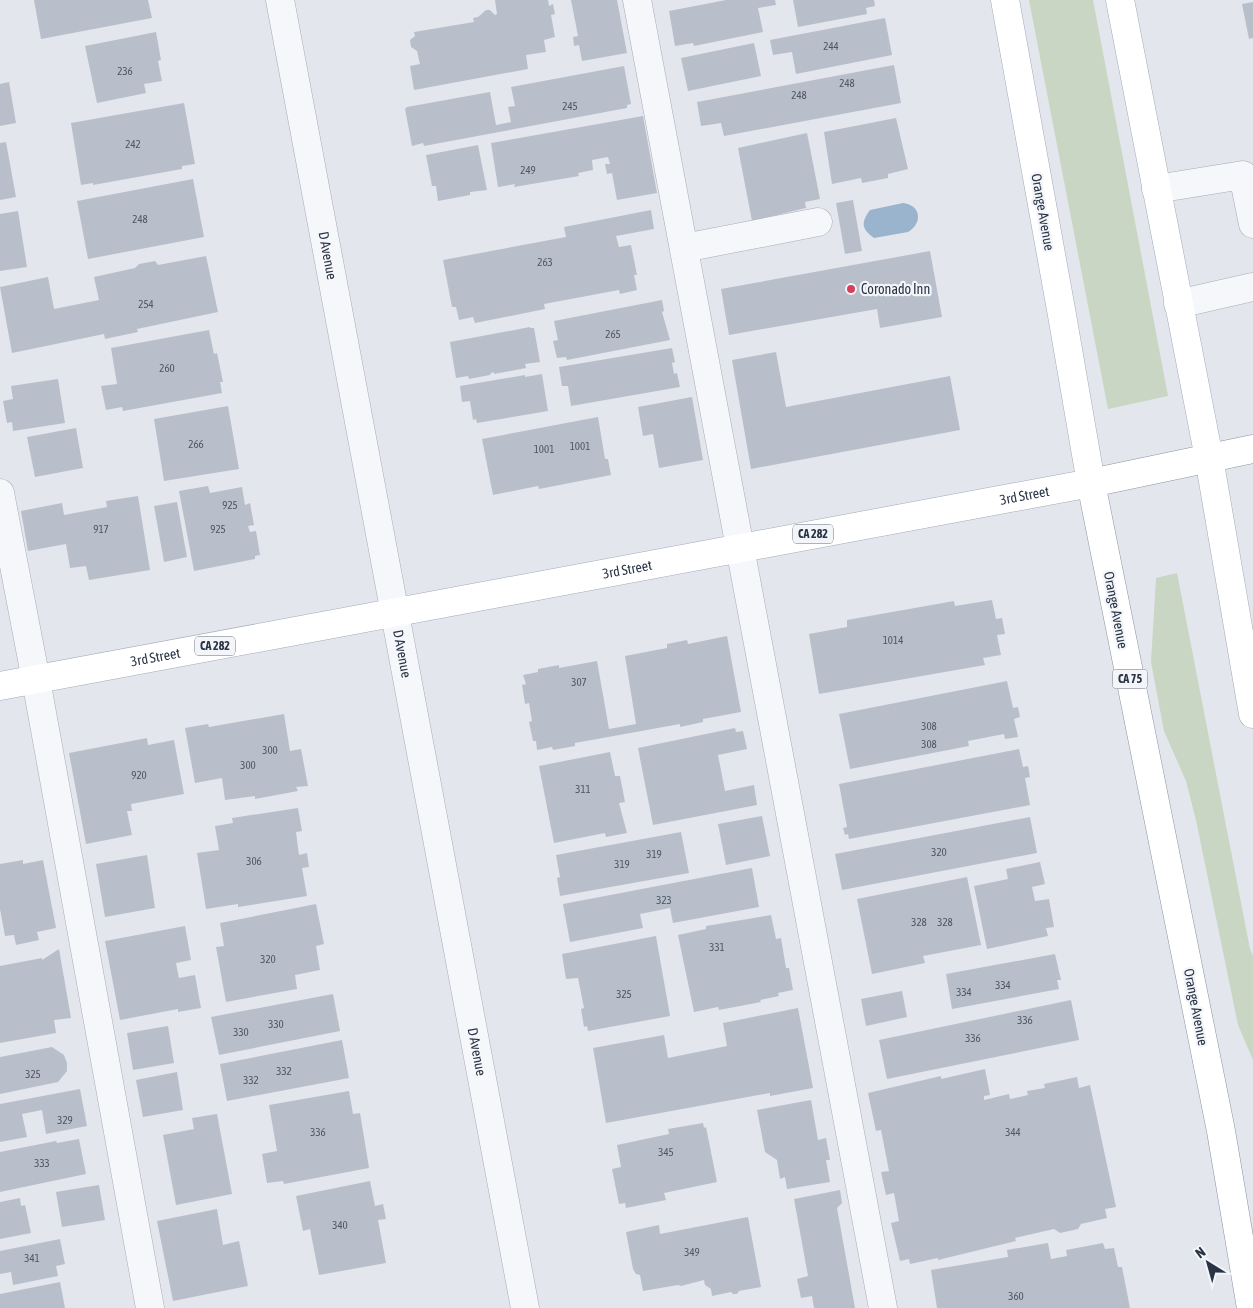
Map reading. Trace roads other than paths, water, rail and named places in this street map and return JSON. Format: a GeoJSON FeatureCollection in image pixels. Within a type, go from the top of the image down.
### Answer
{"type":"FeatureCollection","features":[{"type":"Feature","properties":{"kind":"main road","name":"Orange Avenue"},"geometry":{"type":"LineString","coordinates":[[1005,0],[1091,483],[1221,1131],[1251,1308]]}},
{"type":"Feature","properties":{"kind":"main road"},"geometry":{"type":"LineString","coordinates":[[1120,0],[1209,458],[1253,714]]}},
{"type":"Feature","properties":{"kind":"main road","name":"3rd Street"},"geometry":{"type":"LineString","coordinates":[[0,686],[1091,483],[1253,449]]}},
{"type":"Feature","properties":{"kind":"street","name":"D Avenue"},"geometry":{"type":"LineString","coordinates":[[280,0],[525,1308]]}},
{"type":"Feature","properties":{"kind":"street"},"geometry":{"type":"LineString","coordinates":[[637,0],[883,1308]]}},
{"type":"Feature","properties":{"kind":"street"},"geometry":{"type":"LineString","coordinates":[[1156,189],[1243,175],[1253,224]]}},
{"type":"Feature","properties":{"kind":"street"},"geometry":{"type":"LineString","coordinates":[[684,248],[818,222]]}},
{"type":"Feature","properties":{"kind":"street"},"geometry":{"type":"LineString","coordinates":[[1178,304],[1253,287]]}},
{"type":"Feature","properties":{"kind":"street"},"geometry":{"type":"LineString","coordinates":[[0,493],[36,680],[150,1308]]}},
{"type":"Feature","properties":{"kind":"water"},"geometry":{"type":"Polygon","coordinates":[[[903,203],[913,207],[918,215],[913,228],[908,232],[874,238],[867,232],[864,222],[870,210],[903,203]]]}},
{"type":"Feature","properties":{"kind":"place","name":"Coronado Inn"},"geometry":{"type":"Point","coordinates":[851,289]}}]}
